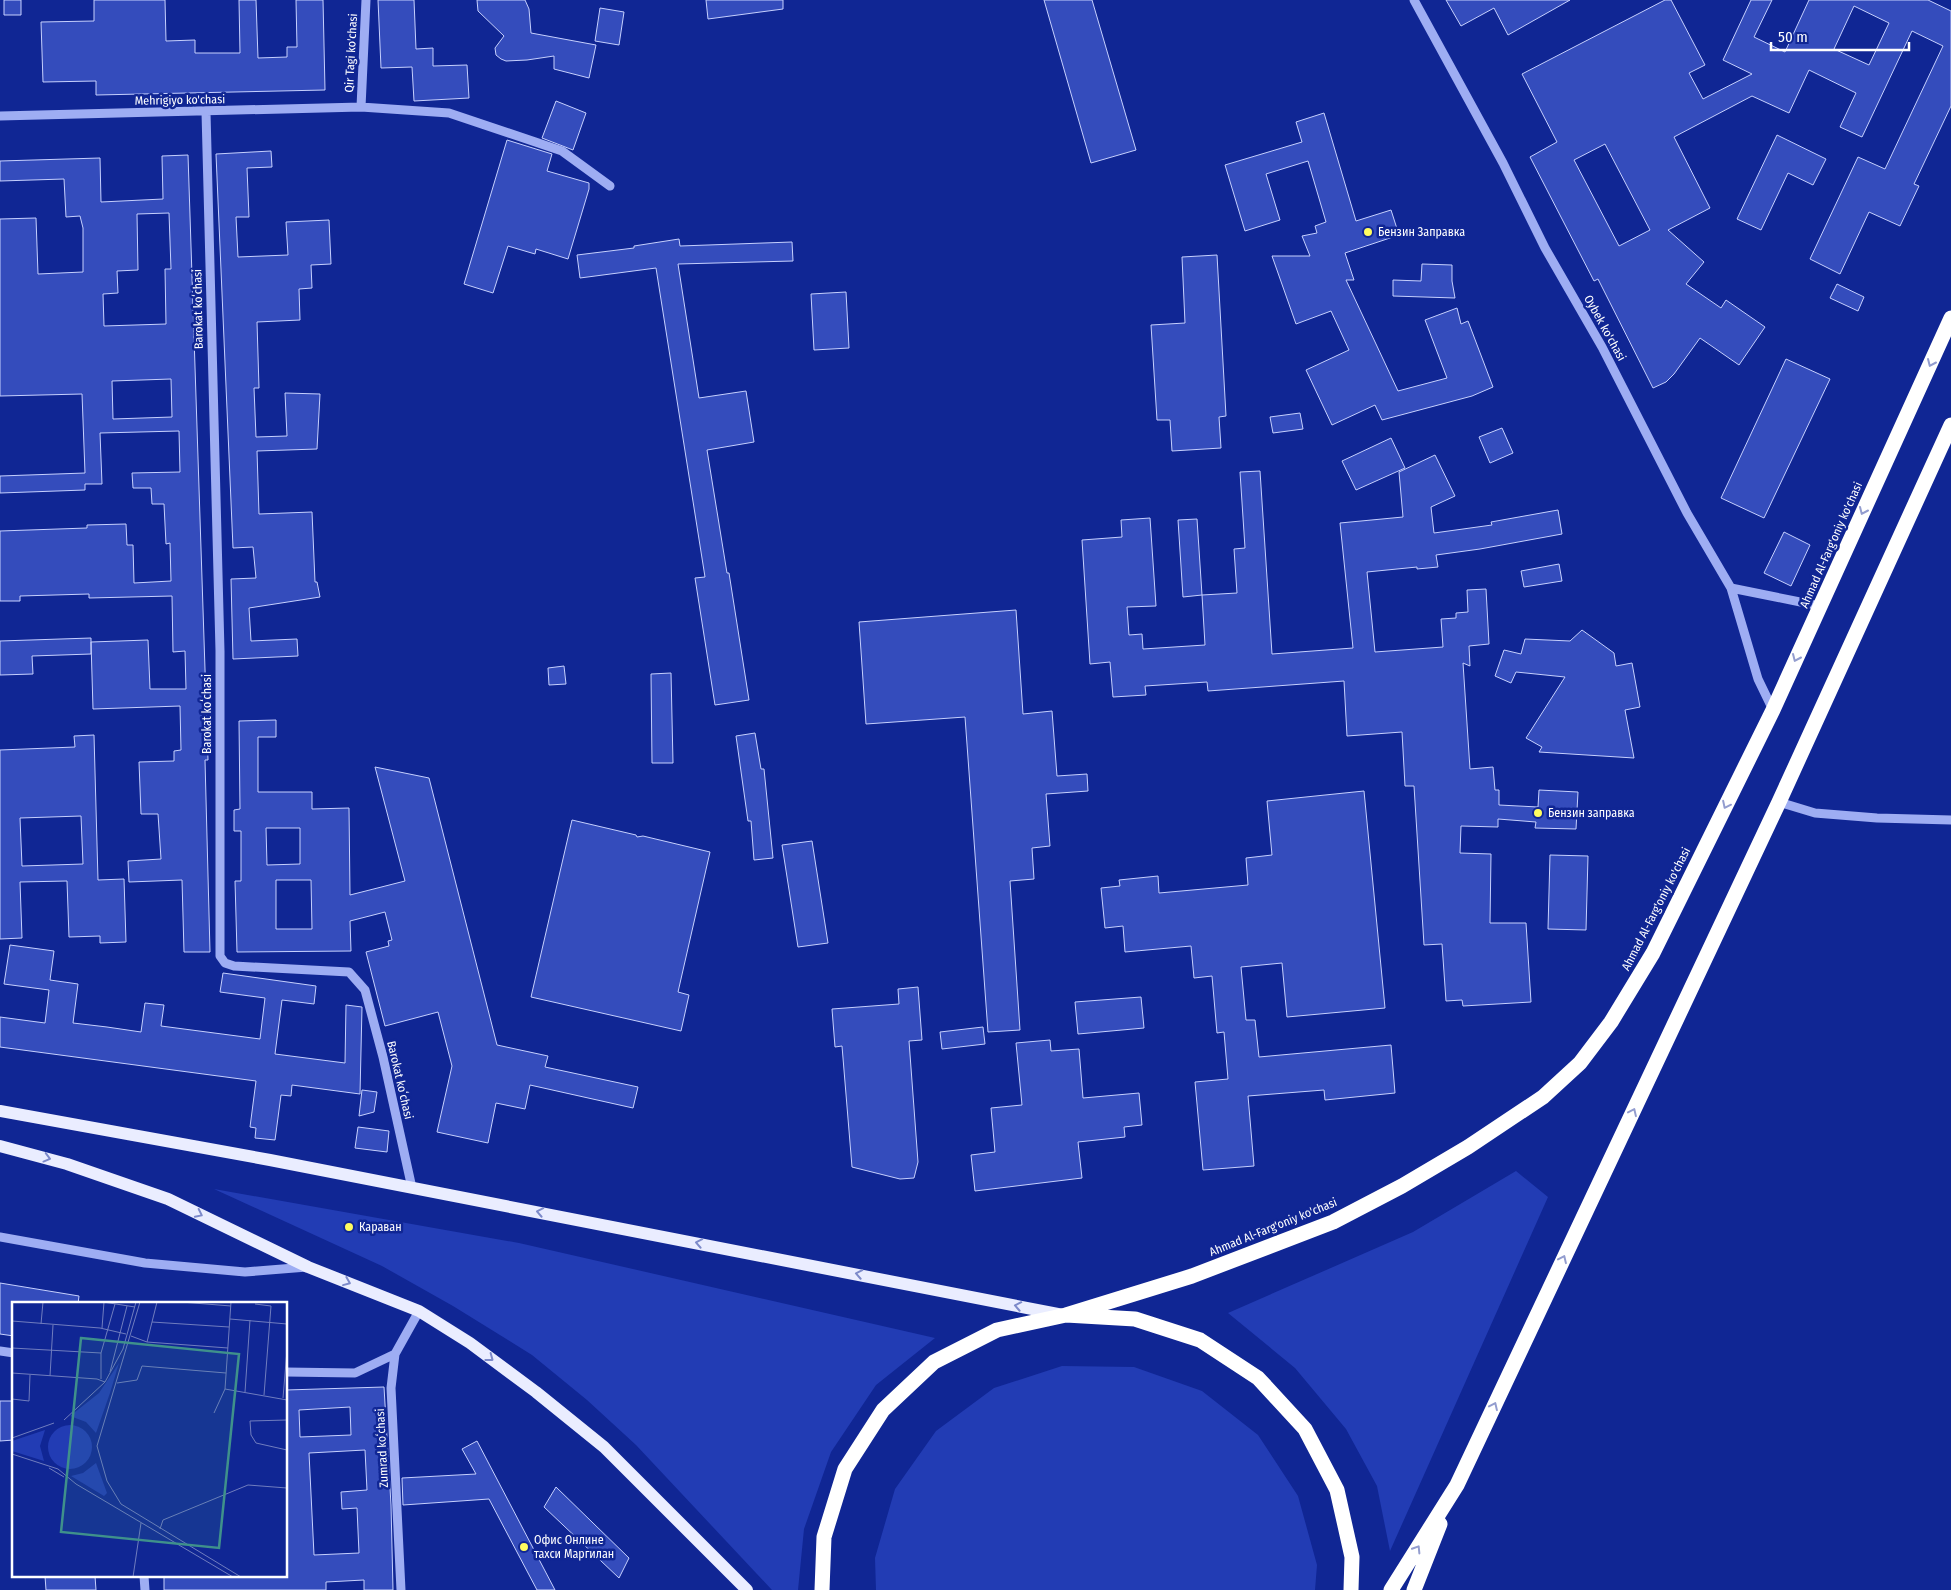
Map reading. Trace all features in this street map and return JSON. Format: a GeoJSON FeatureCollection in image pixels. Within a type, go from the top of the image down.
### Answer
{"type":"FeatureCollection","features":[{"type":"Feature","properties":{"kind":"highway","name":"Ahmad Al-Farg'oniy ko'chasi"},"geometry":{"type":"LineString","coordinates":[[1066,1315],[1192,1276],[1333,1222],[1436,1166],[1543,1097],[1580,1063],[1611,1022],[1652,953],[1773,710],[1951,318]]}},
{"type":"Feature","properties":{"kind":"highway"},"geometry":{"type":"LineString","coordinates":[[1414,1590],[1457,1485],[1779,802],[1951,425]]}},
{"type":"Feature","properties":{"kind":"highway"},"geometry":{"type":"LineString","coordinates":[[822,1590],[824,1537],[845,1469],[883,1410],[934,1362],[997,1330],[1066,1315],[1135,1319],[1200,1340],[1258,1378],[1305,1429],[1337,1490],[1352,1558],[1351,1590]]}},
{"type":"Feature","properties":{"kind":"highway"},"geometry":{"type":"LineString","coordinates":[[1391,1590],[1457,1485]]}},
{"type":"Feature","properties":{"kind":"main road"},"geometry":{"type":"LineString","coordinates":[[0,1111],[412,1188],[1066,1315]]}},
{"type":"Feature","properties":{"kind":"main road"},"geometry":{"type":"LineString","coordinates":[[0,1146],[68,1164],[168,1199],[308,1267],[418,1311],[470,1343],[536,1392],[604,1448],[747,1590]]}},
{"type":"Feature","properties":{"kind":"street","name":"Qir Tagi ko'chasi"},"geometry":{"type":"LineString","coordinates":[[361,107],[366,0]]}},
{"type":"Feature","properties":{"kind":"street","name":"Oybek ko'chasi"},"geometry":{"type":"LineString","coordinates":[[1414,0],[1504,163],[1545,248],[1602,347],[1687,513],[1730,588],[1758,679],[1773,710]]}},
{"type":"Feature","properties":{"kind":"street","name":"Mehrigiyo ko'chasi"},"geometry":{"type":"LineString","coordinates":[[0,116],[361,107],[449,113],[562,150],[610,186]]}},
{"type":"Feature","properties":{"kind":"street","name":"Barokat koʻchasi"},"geometry":{"type":"LineString","coordinates":[[206,112],[220,651],[220,956],[225,963],[234,966],[349,972],[365,990],[383,1057],[412,1188]]}},
{"type":"Feature","properties":{"kind":"street"},"geometry":{"type":"LineString","coordinates":[[1730,588],[1820,606]]}},
{"type":"Feature","properties":{"kind":"street"},"geometry":{"type":"LineString","coordinates":[[1779,802],[1815,813],[1877,818],[1951,820]]}},
{"type":"Feature","properties":{"kind":"street"},"geometry":{"type":"LineString","coordinates":[[0,1237],[144,1263],[245,1272],[308,1267]]}},
{"type":"Feature","properties":{"kind":"street","name":"Zumrad koʻchasi"},"geometry":{"type":"LineString","coordinates":[[401,1590],[391,1388],[395,1354],[418,1311]]}},
{"type":"Feature","properties":{"kind":"street"},"geometry":{"type":"LineString","coordinates":[[288,1372],[355,1373],[395,1354]]}},
{"type":"Feature","properties":{"kind":"shaded area"},"geometry":{"type":"Polygon","coordinates":[[[1516,1171],[1548,1197],[1390,1551],[1377,1486],[1346,1429],[1295,1368],[1228,1313],[1413,1232],[1516,1171]]]}},
{"type":"Feature","properties":{"kind":"shaded area"},"geometry":{"type":"Polygon","coordinates":[[[214,1189],[519,1243],[935,1338],[876,1385],[831,1452],[804,1529],[798,1590],[772,1590],[636,1445],[587,1400],[532,1355],[453,1306],[382,1266],[214,1189]]]}},
{"type":"Feature","properties":{"kind":"shaded area"},"geometry":{"type":"Polygon","coordinates":[[[1062,1366],[1134,1367],[1202,1391],[1258,1435],[1298,1496],[1317,1565],[1315,1590],[876,1590],[875,1558],[895,1489],[936,1431],[994,1388],[1062,1366]]]}},
{"type":"Feature","properties":{"kind":"building"},"geometry":{"type":"Polygon","coordinates":[[[4,0],[21,0],[21,15],[4,15],[4,0]]]}},
{"type":"Feature","properties":{"kind":"building"},"geometry":{"type":"Polygon","coordinates":[[[94,0],[165,0],[166,41],[195,40],[195,53],[240,53],[239,0],[256,0],[258,58],[287,57],[287,47],[297,47],[296,0],[323,0],[325,90],[96,95],[96,81],[43,82],[41,22],[94,21],[94,0]]]}},
{"type":"Feature","properties":{"kind":"building"},"geometry":{"type":"Polygon","coordinates":[[[378,0],[414,0],[416,49],[433,48],[433,66],[467,65],[469,98],[414,101],[412,67],[381,68],[378,0]]]}},
{"type":"Feature","properties":{"kind":"building"},"geometry":{"type":"Polygon","coordinates":[[[477,0],[525,0],[529,9],[531,33],[596,45],[589,78],[554,69],[554,56],[527,60],[506,61],[501,59],[496,55],[495,48],[504,36],[478,11],[477,0]]]}},
{"type":"Feature","properties":{"kind":"building"},"geometry":{"type":"Polygon","coordinates":[[[706,0],[783,0],[783,9],[708,19],[706,0]]]}},
{"type":"Feature","properties":{"kind":"building"},"geometry":{"type":"Polygon","coordinates":[[[1044,0],[1092,0],[1136,150],[1091,163],[1044,0]]]}},
{"type":"Feature","properties":{"kind":"building"},"geometry":{"type":"Polygon","coordinates":[[[1446,0],[1570,0],[1508,35],[1494,8],[1461,26],[1446,0]]]}},
{"type":"Feature","properties":{"kind":"building"},"geometry":{"type":"Polygon","coordinates":[[[1665,0],[1671,0],[1705,65],[1689,73],[1703,99],[1752,74],[1723,60],[1751,0],[1772,0],[1754,37],[1785,52],[1809,0],[1928,0],[1951,11],[1951,106],[1914,184],[1919,186],[1900,226],[1869,212],[1840,274],[1810,259],[1858,157],[1885,169],[1943,46],[1912,31],[1862,137],[1840,127],[1856,93],[1809,70],[1789,113],[1752,96],[1674,137],[1710,208],[1668,230],[1704,262],[1686,284],[1721,308],[1726,300],[1765,327],[1739,365],[1700,338],[1674,374],[1666,382],[1653,388],[1598,279],[1594,281],[1530,157],[1557,142],[1522,74],[1665,0]],[[1854,6],[1834,49],[1869,65],[1889,23],[1854,6]],[[1605,144],[1574,160],[1619,246],[1650,230],[1605,144]]]}},
{"type":"Feature","properties":{"kind":"building"},"geometry":{"type":"Polygon","coordinates":[[[600,8],[624,12],[619,45],[595,41],[600,8]]]}},
{"type":"Feature","properties":{"kind":"building"},"geometry":{"type":"Polygon","coordinates":[[[556,101],[586,113],[573,150],[542,138],[556,101]]]}},
{"type":"Feature","properties":{"kind":"building"},"geometry":{"type":"Polygon","coordinates":[[[1324,113],[1356,221],[1391,210],[1399,235],[1345,253],[1354,280],[1346,280],[1398,391],[1447,378],[1425,320],[1457,308],[1461,324],[1468,321],[1493,387],[1472,396],[1382,420],[1375,405],[1332,425],[1306,370],[1349,350],[1331,311],[1296,324],[1272,256],[1310,256],[1302,236],[1317,233],[1315,226],[1326,222],[1308,161],[1266,174],[1280,220],[1245,231],[1225,165],[1302,142],[1296,122],[1324,113]]]}},
{"type":"Feature","properties":{"kind":"building"},"geometry":{"type":"Polygon","coordinates":[[[1777,135],[1826,159],[1813,185],[1788,173],[1761,230],[1737,219],[1777,135]]]}},
{"type":"Feature","properties":{"kind":"building"},"geometry":{"type":"Polygon","coordinates":[[[507,140],[552,154],[547,171],[589,183],[589,189],[568,259],[536,249],[535,254],[508,246],[493,293],[464,284],[507,140]]]}},
{"type":"Feature","properties":{"kind":"building"},"geometry":{"type":"Polygon","coordinates":[[[271,151],[272,167],[247,168],[249,217],[236,217],[238,257],[288,255],[286,222],[329,220],[331,264],[311,265],[312,288],[299,289],[300,320],[257,322],[259,388],[254,388],[256,437],[287,436],[285,393],[320,394],[317,449],[257,451],[259,514],[312,512],[315,582],[317,582],[320,597],[249,608],[251,641],[297,639],[298,656],[233,659],[231,579],[256,578],[253,547],[233,548],[216,154],[271,151]]]}},
{"type":"Feature","properties":{"kind":"building"},"geometry":{"type":"Polygon","coordinates":[[[188,155],[208,760],[205,760],[210,952],[184,952],[182,880],[129,882],[128,861],[161,859],[158,814],[141,814],[139,762],[174,761],[174,751],[181,750],[180,706],[93,709],[91,642],[148,640],[150,689],[186,689],[185,651],[173,652],[172,596],[89,598],[89,594],[20,596],[20,601],[0,601],[0,531],[87,528],[87,525],[126,524],[127,545],[133,545],[134,583],[171,581],[170,543],[166,544],[164,504],[152,504],[151,488],[133,488],[132,473],[180,472],[179,431],[100,433],[102,484],[85,484],[85,490],[0,493],[0,476],[85,473],[82,394],[0,396],[0,219],[36,218],[38,274],[83,272],[83,228],[80,216],[66,217],[64,179],[0,181],[0,161],[100,158],[101,202],[163,199],[162,156],[188,155]],[[169,213],[137,214],[138,270],[117,271],[118,293],[103,294],[104,326],[166,324],[165,269],[171,269],[169,213]],[[171,379],[112,381],[113,419],[172,417],[171,379]]]}},
{"type":"Feature","properties":{"kind":"building"},"geometry":{"type":"Polygon","coordinates":[[[679,239],[680,246],[792,242],[793,261],[678,264],[699,398],[746,391],[754,442],[707,450],[749,700],[715,705],[695,578],[705,577],[656,268],[580,278],[577,255],[634,248],[634,246],[679,239]]]}},
{"type":"Feature","properties":{"kind":"building"},"geometry":{"type":"Polygon","coordinates":[[[1217,255],[1226,416],[1219,417],[1221,448],[1172,451],[1170,420],[1157,420],[1151,325],[1185,323],[1182,257],[1217,255]]]}},
{"type":"Feature","properties":{"kind":"building"},"geometry":{"type":"Polygon","coordinates":[[[1422,264],[1452,265],[1455,298],[1393,296],[1393,280],[1421,281],[1422,264]]]}},
{"type":"Feature","properties":{"kind":"building"},"geometry":{"type":"Polygon","coordinates":[[[1837,284],[1864,297],[1858,311],[1830,298],[1837,284]]]}},
{"type":"Feature","properties":{"kind":"building"},"geometry":{"type":"Polygon","coordinates":[[[846,292],[849,348],[814,350],[811,294],[846,292]]]}},
{"type":"Feature","properties":{"kind":"building"},"geometry":{"type":"Polygon","coordinates":[[[1786,359],[1830,379],[1764,518],[1721,498],[1786,359]]]}},
{"type":"Feature","properties":{"kind":"building"},"geometry":{"type":"Polygon","coordinates":[[[1300,413],[1303,429],[1273,433],[1270,417],[1300,413]]]}},
{"type":"Feature","properties":{"kind":"building"},"geometry":{"type":"Polygon","coordinates":[[[1502,428],[1513,453],[1490,463],[1479,437],[1502,428]]]}},
{"type":"Feature","properties":{"kind":"building"},"geometry":{"type":"Polygon","coordinates":[[[1391,438],[1405,468],[1356,490],[1342,461],[1391,438]]]}},
{"type":"Feature","properties":{"kind":"building"},"geometry":{"type":"Polygon","coordinates":[[[1435,455],[1455,496],[1431,507],[1434,533],[1492,525],[1491,522],[1558,510],[1562,534],[1436,555],[1438,567],[1367,572],[1375,652],[1443,647],[1441,619],[1456,618],[1456,613],[1468,612],[1467,590],[1486,589],[1489,644],[1469,646],[1470,666],[1463,663],[1470,769],[1493,767],[1495,790],[1499,790],[1499,805],[1538,807],[1539,790],[1578,792],[1576,829],[1535,828],[1536,822],[1498,819],[1498,827],[1461,826],[1460,853],[1491,854],[1490,923],[1526,923],[1531,1002],[1463,1006],[1462,1000],[1446,1001],[1442,944],[1424,945],[1414,786],[1405,786],[1402,732],[1347,736],[1344,681],[1208,691],[1207,682],[1145,686],[1146,695],[1113,697],[1110,662],[1090,664],[1082,540],[1122,537],[1121,520],[1150,518],[1156,606],[1127,607],[1129,635],[1142,634],[1143,649],[1205,645],[1202,595],[1237,593],[1234,549],[1245,548],[1240,472],[1260,471],[1272,654],[1353,648],[1340,523],[1403,517],[1399,472],[1435,455]]]}},
{"type":"Feature","properties":{"kind":"building"},"geometry":{"type":"Polygon","coordinates":[[[1197,519],[1202,595],[1183,597],[1178,520],[1197,519]]]}},
{"type":"Feature","properties":{"kind":"building"},"geometry":{"type":"Polygon","coordinates":[[[1784,532],[1810,545],[1791,586],[1764,573],[1784,532]]]}},
{"type":"Feature","properties":{"kind":"building"},"geometry":{"type":"Polygon","coordinates":[[[1559,564],[1562,581],[1524,587],[1521,571],[1559,564]]]}},
{"type":"Feature","properties":{"kind":"building"},"geometry":{"type":"Polygon","coordinates":[[[1016,610],[1023,714],[1052,711],[1057,776],[1087,774],[1088,791],[1046,794],[1050,846],[1032,848],[1034,879],[1010,881],[1020,1030],[988,1032],[965,717],[866,724],[859,622],[1016,610]]]}},
{"type":"Feature","properties":{"kind":"building"},"geometry":{"type":"Polygon","coordinates":[[[1582,630],[1614,653],[1616,666],[1632,663],[1640,707],[1625,710],[1634,758],[1539,752],[1542,747],[1526,738],[1565,677],[1516,672],[1511,683],[1495,676],[1504,650],[1521,654],[1525,639],[1570,641],[1582,630]]]}},
{"type":"Feature","properties":{"kind":"building"},"geometry":{"type":"Polygon","coordinates":[[[91,638],[91,654],[32,656],[33,674],[0,675],[0,641],[91,638]]]}},
{"type":"Feature","properties":{"kind":"building"},"geometry":{"type":"Polygon","coordinates":[[[564,666],[566,684],[549,685],[548,668],[564,666]]]}},
{"type":"Feature","properties":{"kind":"building"},"geometry":{"type":"Polygon","coordinates":[[[671,673],[673,763],[652,763],[651,674],[671,673]]]}},
{"type":"Feature","properties":{"kind":"building"},"geometry":{"type":"Polygon","coordinates":[[[276,720],[276,737],[258,737],[258,792],[312,792],[312,809],[349,808],[350,895],[405,881],[375,767],[429,778],[497,1045],[548,1056],[545,1067],[638,1087],[633,1108],[530,1085],[525,1109],[496,1103],[488,1143],[437,1132],[452,1066],[438,1012],[385,1026],[366,952],[389,946],[388,941],[392,940],[385,912],[350,921],[351,951],[237,952],[235,881],[241,881],[241,831],[234,831],[234,810],[240,809],[239,721],[276,720]],[[266,828],[267,865],[300,864],[300,828],[266,828]],[[276,880],[276,929],[312,929],[311,880],[276,880]]]}},
{"type":"Feature","properties":{"kind":"building"},"geometry":{"type":"Polygon","coordinates":[[[755,733],[761,769],[764,769],[773,858],[754,860],[751,821],[748,821],[736,736],[755,733]]]}},
{"type":"Feature","properties":{"kind":"building"},"geometry":{"type":"Polygon","coordinates":[[[94,735],[98,880],[124,879],[126,942],[100,943],[100,936],[69,937],[67,881],[20,882],[22,938],[0,939],[0,750],[75,747],[74,736],[94,735]],[[81,816],[20,818],[22,866],[83,864],[81,816]]]}},
{"type":"Feature","properties":{"kind":"building"},"geometry":{"type":"Polygon","coordinates":[[[1364,791],[1385,1008],[1287,1017],[1282,963],[1241,967],[1246,1020],[1255,1020],[1259,1057],[1391,1045],[1395,1093],[1325,1100],[1324,1090],[1248,1096],[1254,1166],[1203,1170],[1195,1082],[1228,1079],[1224,1032],[1217,1033],[1212,976],[1194,978],[1191,946],[1125,952],[1123,926],[1105,928],[1101,888],[1120,886],[1119,880],[1158,876],[1159,893],[1248,885],[1246,858],[1272,855],[1267,801],[1364,791]]]}},
{"type":"Feature","properties":{"kind":"building"},"geometry":{"type":"Polygon","coordinates":[[[572,820],[636,835],[637,837],[643,836],[710,852],[678,992],[689,995],[681,1031],[531,997],[572,820]]]}},
{"type":"Feature","properties":{"kind":"building"},"geometry":{"type":"Polygon","coordinates":[[[812,841],[828,943],[798,947],[782,845],[812,841]]]}},
{"type":"Feature","properties":{"kind":"building"},"geometry":{"type":"Polygon","coordinates":[[[1550,855],[1588,856],[1586,930],[1548,929],[1550,855]]]}},
{"type":"Feature","properties":{"kind":"building"},"geometry":{"type":"Polygon","coordinates":[[[10,945],[54,951],[50,980],[78,984],[73,1023],[141,1032],[145,1003],[164,1005],[161,1026],[260,1039],[265,998],[220,992],[223,973],[316,986],[314,1004],[282,1000],[275,1054],[345,1063],[346,1005],[362,1007],[360,1094],[292,1085],[291,1096],[281,1095],[275,1140],[255,1138],[256,1128],[250,1127],[256,1081],[0,1047],[0,1017],[45,1023],[49,990],[4,984],[10,945]]]}},
{"type":"Feature","properties":{"kind":"building"},"geometry":{"type":"Polygon","coordinates":[[[918,987],[922,1040],[909,1041],[918,1162],[914,1178],[900,1179],[852,1167],[842,1046],[835,1047],[832,1009],[899,1004],[898,989],[918,987]]]}},
{"type":"Feature","properties":{"kind":"building"},"geometry":{"type":"Polygon","coordinates":[[[1141,997],[1144,1028],[1078,1034],[1075,1002],[1141,997]]]}},
{"type":"Feature","properties":{"kind":"building"},"geometry":{"type":"Polygon","coordinates":[[[983,1027],[985,1044],[942,1049],[940,1032],[983,1027]]]}},
{"type":"Feature","properties":{"kind":"building"},"geometry":{"type":"Polygon","coordinates":[[[1050,1040],[1051,1051],[1079,1049],[1083,1098],[1139,1093],[1142,1125],[1124,1127],[1125,1137],[1078,1142],[1082,1178],[975,1191],[971,1155],[995,1152],[991,1108],[1022,1105],[1016,1043],[1050,1040]]]}},
{"type":"Feature","properties":{"kind":"building"},"geometry":{"type":"Polygon","coordinates":[[[362,1090],[377,1092],[374,1112],[359,1116],[362,1090]]]}},
{"type":"Feature","properties":{"kind":"building"},"geometry":{"type":"Polygon","coordinates":[[[358,1127],[389,1131],[387,1152],[355,1148],[358,1127]]]}},
{"type":"Feature","properties":{"kind":"building"},"geometry":{"type":"Polygon","coordinates":[[[0,1283],[79,1296],[78,1302],[12,1302],[12,1336],[0,1334],[0,1283]]]}},
{"type":"Feature","properties":{"kind":"building"},"geometry":{"type":"Polygon","coordinates":[[[384,1387],[391,1505],[393,1590],[364,1590],[364,1580],[326,1582],[326,1590],[164,1590],[164,1578],[288,1578],[288,1390],[384,1387]],[[350,1407],[299,1410],[300,1437],[351,1435],[350,1407]],[[365,1450],[309,1453],[314,1555],[359,1553],[357,1508],[342,1509],[341,1492],[367,1490],[365,1450]]]}},
{"type":"Feature","properties":{"kind":"building"},"geometry":{"type":"Polygon","coordinates":[[[0,1401],[12,1401],[12,1440],[0,1441],[0,1401]]]}},
{"type":"Feature","properties":{"kind":"building","name":"Офис Онлине тахси Маргилан"},"geometry":{"type":"Polygon","coordinates":[[[477,1441],[555,1590],[537,1590],[489,1499],[403,1505],[402,1478],[476,1474],[462,1449],[477,1441]]]}},
{"type":"Feature","properties":{"kind":"building"},"geometry":{"type":"Polygon","coordinates":[[[556,1487],[629,1558],[619,1578],[544,1507],[556,1487]]]}},
{"type":"Feature","properties":{"kind":"building"},"geometry":{"type":"Polygon","coordinates":[[[45,1578],[95,1578],[96,1590],[46,1590],[45,1578]]]}},
{"type":"Feature","properties":{"kind":"place","name":"Бензин Заправка"},"geometry":{"type":"Point","coordinates":[1368,232]}},
{"type":"Feature","properties":{"kind":"place","name":"Бензин заправка"},"geometry":{"type":"Point","coordinates":[1538,813]}},
{"type":"Feature","properties":{"kind":"place","name":"Караван"},"geometry":{"type":"Point","coordinates":[349,1227]}},
{"type":"Feature","properties":{"kind":"place","name":"Офис Онлине тахси Маргилан"},"geometry":{"type":"Point","coordinates":[524,1547]}}]}
